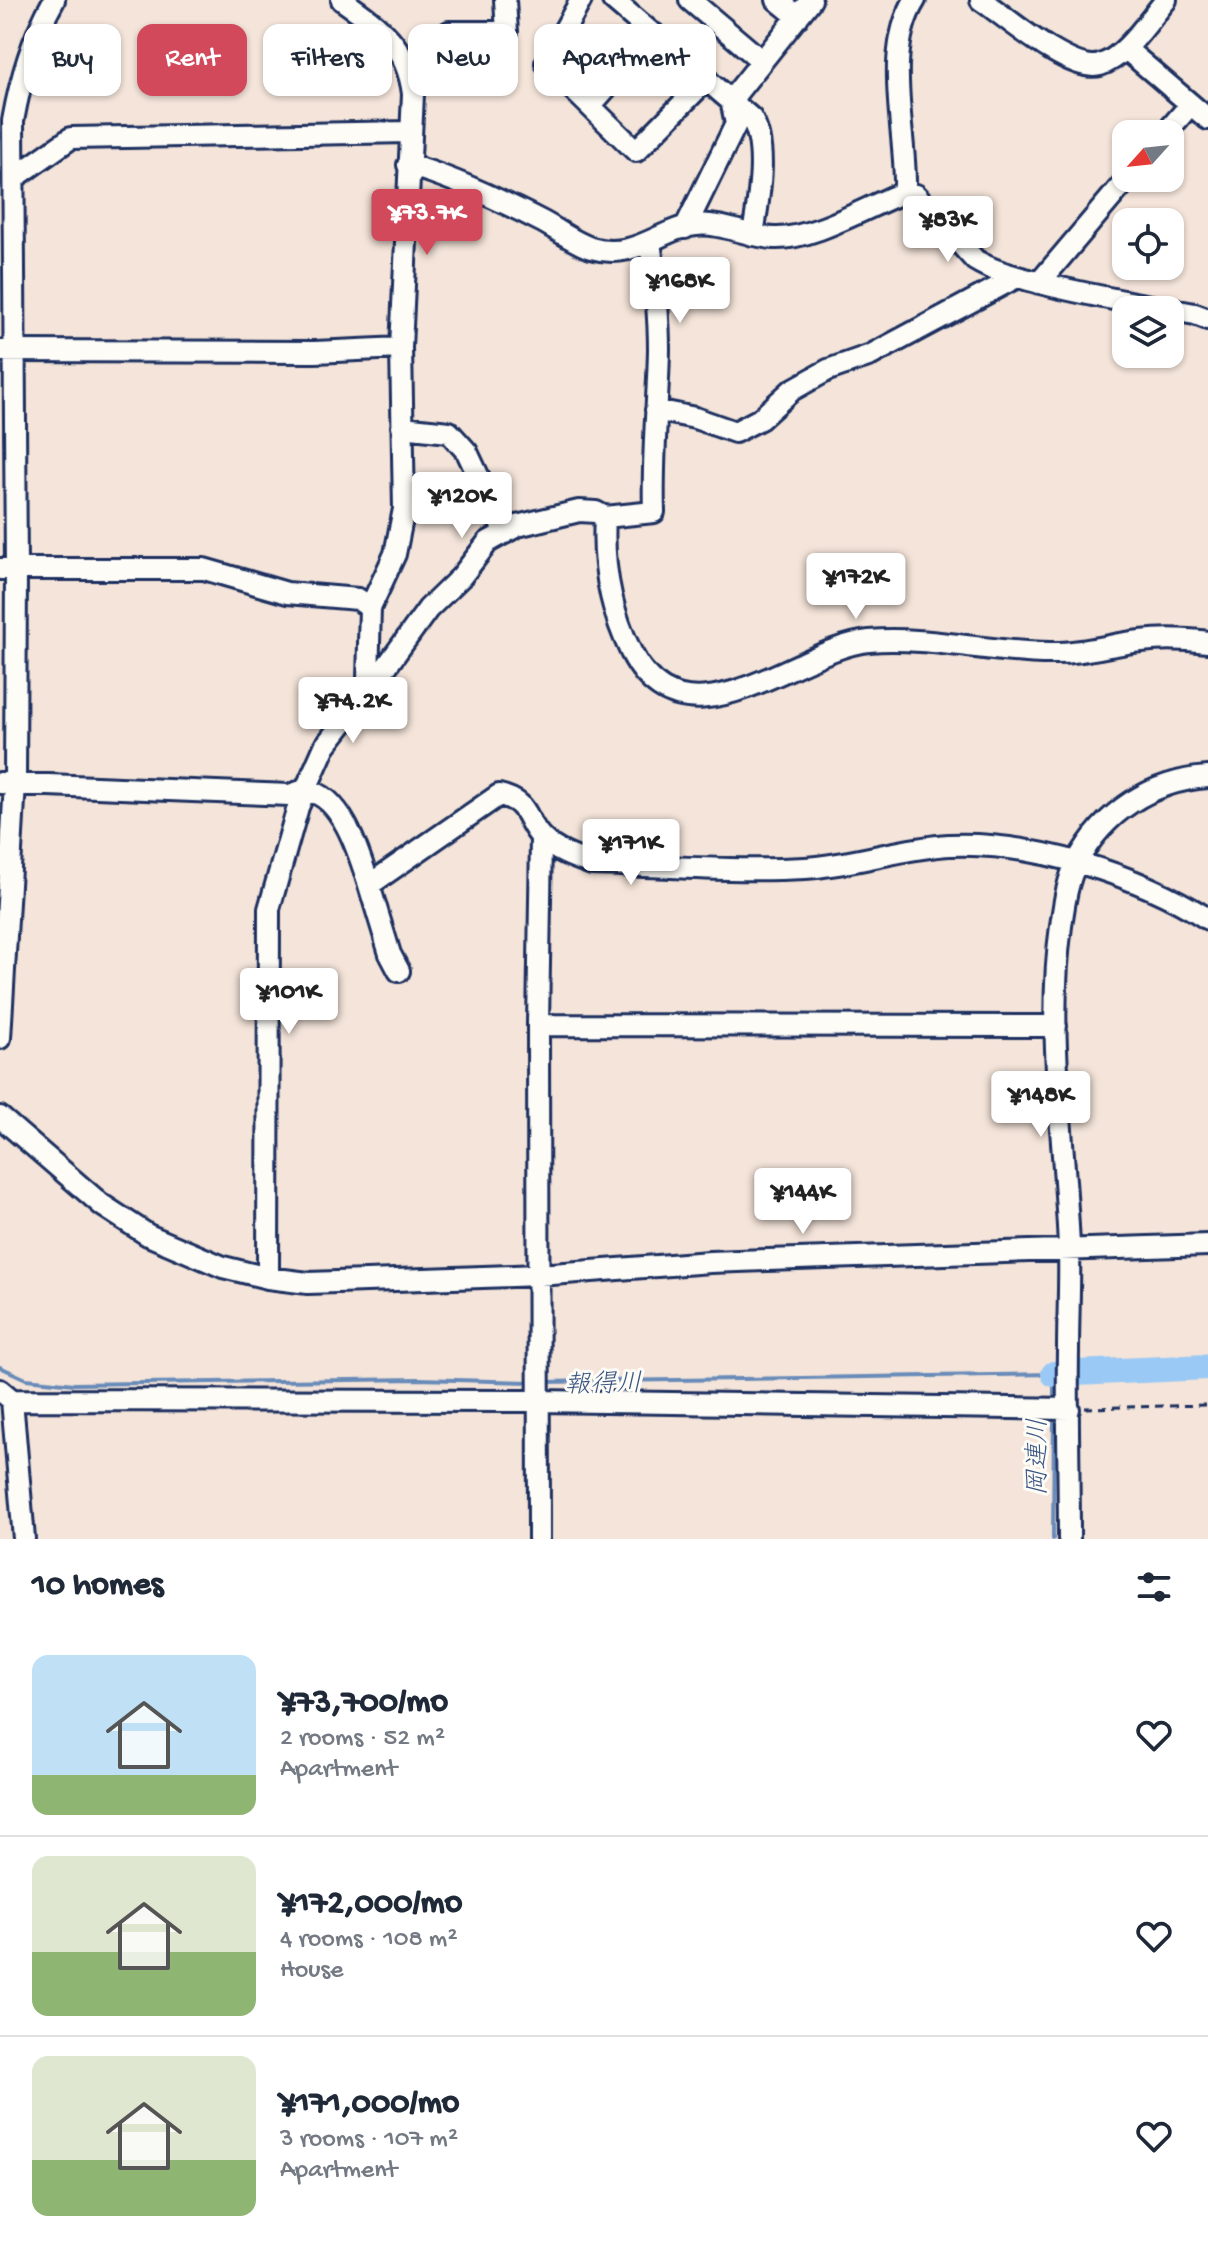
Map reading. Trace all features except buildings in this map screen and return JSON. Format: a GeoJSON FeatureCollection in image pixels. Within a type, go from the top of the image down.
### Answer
{"type":"FeatureCollection","features":[{"type":"Feature","properties":{"kind":"street"},"geometry":{"type":"LineString","coordinates":[[0,1038],[7,783],[6,229],[14,178],[13,121],[25,60],[54,0]]}},
{"type":"Feature","properties":{"kind":"street"},"geometry":{"type":"LineString","coordinates":[[342,0],[371,21],[398,47],[411,75],[413,94],[401,348],[404,509],[395,554],[370,608],[368,679],[373,685]]}},
{"type":"Feature","properties":{"kind":"street"},"geometry":{"type":"LineString","coordinates":[[505,0],[506,24]]}},
{"type":"Feature","properties":{"kind":"street"},"geometry":{"type":"LineString","coordinates":[[581,0],[546,63],[636,151],[690,96]]}},
{"type":"Feature","properties":{"kind":"street"},"geometry":{"type":"LineString","coordinates":[[613,0],[642,24]]}},
{"type":"Feature","properties":{"kind":"street"},"geometry":{"type":"LineString","coordinates":[[690,0],[762,61]]}},
{"type":"Feature","properties":{"kind":"street"},"geometry":{"type":"LineString","coordinates":[[777,0],[798,17]]}},
{"type":"Feature","properties":{"kind":"street"},"geometry":{"type":"LineString","coordinates":[[731,100],[811,0]]}},
{"type":"Feature","properties":{"kind":"street"},"geometry":{"type":"LineString","coordinates":[[905,192],[898,53],[903,28],[915,0]]}},
{"type":"Feature","properties":{"kind":"street"},"geometry":{"type":"LineString","coordinates":[[981,0],[1062,56],[1082,65],[1099,66],[1126,49],[1166,0]]}},
{"type":"Feature","properties":{"kind":"street"},"geometry":{"type":"LineString","coordinates":[[1126,49],[1208,119]]}},
{"type":"Feature","properties":{"kind":"street"},"geometry":{"type":"LineString","coordinates":[[716,87],[751,118],[759,130],[761,148],[753,235]]}},
{"type":"Feature","properties":{"kind":"street"},"geometry":{"type":"LineString","coordinates":[[590,106],[599,96]]}},
{"type":"Feature","properties":{"kind":"street"},"geometry":{"type":"LineString","coordinates":[[685,228],[736,124],[731,100]]}},
{"type":"Feature","properties":{"kind":"street"},"geometry":{"type":"LineString","coordinates":[[1177,120],[1190,105]]}},
{"type":"Feature","properties":{"kind":"street"},"geometry":{"type":"LineString","coordinates":[[14,178],[71,138],[410,132]]}},
{"type":"Feature","properties":{"kind":"street"},"geometry":{"type":"LineString","coordinates":[[408,165],[428,170],[540,220],[590,247],[616,251],[696,225],[711,225],[773,238],[799,237],[905,192],[916,195],[975,260],[1017,277],[1086,295],[1208,319]]}},
{"type":"Feature","properties":{"kind":"street"},"geometry":{"type":"LineString","coordinates":[[1039,283],[1116,192]]}},
{"type":"Feature","properties":{"kind":"street"},"geometry":{"type":"LineString","coordinates":[[268,1278],[269,909],[298,807],[325,746],[428,609],[461,577],[488,542],[517,526],[579,511],[596,512],[605,517],[654,512],[652,469],[657,302],[650,242]]}},
{"type":"Feature","properties":{"kind":"street"},"geometry":{"type":"LineString","coordinates":[[656,410],[695,418],[735,432],[760,419],[792,390],[871,355],[1017,277]]}},
{"type":"Feature","properties":{"kind":"street"},"geometry":{"type":"LineString","coordinates":[[6,351],[315,352],[401,348]]}},
{"type":"Feature","properties":{"kind":"street"},"geometry":{"type":"LineString","coordinates":[[402,427],[449,432],[467,452],[505,533]]}},
{"type":"Feature","properties":{"kind":"street"},"geometry":{"type":"LineString","coordinates":[[605,517],[607,585],[619,628],[648,680],[675,694],[702,696],[739,690],[832,651],[865,641],[894,640],[1055,654],[1143,640],[1208,642]]}},
{"type":"Feature","properties":{"kind":"street"},"geometry":{"type":"LineString","coordinates":[[8,569],[204,569],[287,593],[358,599],[370,608]]}},
{"type":"Feature","properties":{"kind":"street"},"geometry":{"type":"LineString","coordinates":[[1069,1539],[1069,1249],[1056,1026],[1057,954],[1064,901],[1076,864],[1102,825],[1120,808],[1159,787],[1179,780],[1208,777]]}},
{"type":"Feature","properties":{"kind":"street"},"geometry":{"type":"LineString","coordinates":[[7,783],[290,795],[305,790],[316,793],[340,813],[361,855],[390,954],[399,971]]}},
{"type":"Feature","properties":{"kind":"street"},"geometry":{"type":"LineString","coordinates":[[369,885],[499,795],[525,808],[541,838],[538,1025],[539,1539]]}},
{"type":"Feature","properties":{"kind":"street"},"geometry":{"type":"LineString","coordinates":[[541,838],[569,856],[592,864],[806,868],[950,845],[1009,848],[1142,884],[1208,919]]}},
{"type":"Feature","properties":{"kind":"street"},"geometry":{"type":"LineString","coordinates":[[538,1025],[1056,1026]]}},
{"type":"Feature","properties":{"kind":"street"},"geometry":{"type":"LineString","coordinates":[[0,1117],[102,1205],[148,1235],[223,1267],[268,1278],[308,1283],[539,1275],[710,1262],[1208,1245]]}},
{"type":"Feature","properties":{"kind":"street"},"geometry":{"type":"LineString","coordinates":[[24,1539],[6,1395],[538,1397],[1069,1404]]}},
{"type":"Feature","properties":{"kind":"path"},"geometry":{"type":"LineString","coordinates":[[1069,1404],[1208,1405]]}},
{"type":"Feature","properties":{"kind":"waterway","name":"報得川"},"geometry":{"type":"LineString","coordinates":[[0,1367],[26,1379],[74,1384],[419,1379],[531,1382]]}},
{"type":"Feature","properties":{"kind":"waterway","name":"報得川"},"geometry":{"type":"LineString","coordinates":[[1054,1374],[1208,1367]]}},
{"type":"Feature","properties":{"kind":"waterway","name":"報得川"},"geometry":{"type":"LineString","coordinates":[[543,1382],[1054,1374],[1054,1403]]}},
{"type":"Feature","properties":{"kind":"waterway","name":"岡連川"},"geometry":{"type":"LineString","coordinates":[[1053,1539],[1054,1416]]}}]}
